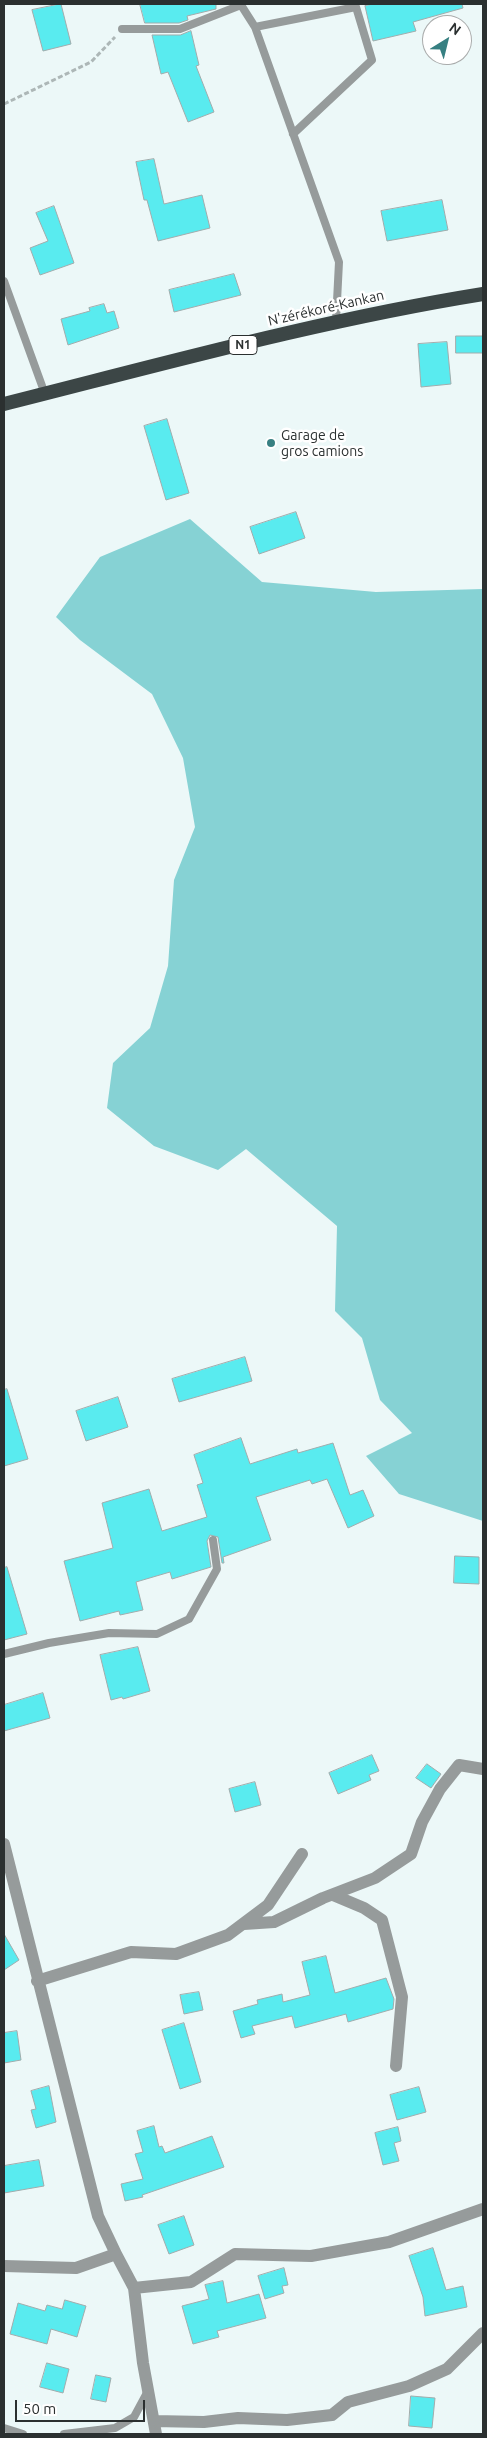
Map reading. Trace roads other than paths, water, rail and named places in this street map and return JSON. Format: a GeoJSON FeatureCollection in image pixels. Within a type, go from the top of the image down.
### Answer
{"type":"FeatureCollection","features":[{"type":"Feature","properties":{"kind":"highway","name":"N'zérékoré-Kankan"},"geometry":{"type":"LineString","coordinates":[[4,404],[336,321],[483,294]]}},
{"type":"Feature","properties":{"kind":"street"},"geometry":{"type":"LineString","coordinates":[[244,1924],[274,1922],[375,1878],[411,1854],[422,1822],[440,1789],[459,1765],[483,1769]]}},
{"type":"Feature","properties":{"kind":"street"},"geometry":{"type":"LineString","coordinates":[[4,1844],[37,1981],[98,2216],[134,2288],[148,2391],[156,2434]]}},
{"type":"Feature","properties":{"kind":"street"},"geometry":{"type":"LineString","coordinates":[[37,1981],[131,1952],[176,1954],[228,1935],[268,1905],[302,1854]]}},
{"type":"Feature","properties":{"kind":"street"},"geometry":{"type":"LineString","coordinates":[[333,1895],[364,1908],[382,1920],[402,1998],[396,2066]]}},
{"type":"Feature","properties":{"kind":"street"},"geometry":{"type":"LineString","coordinates":[[134,2288],[191,2282],[235,2254],[311,2256],[388,2242],[483,2209]]}},
{"type":"Feature","properties":{"kind":"street"},"geometry":{"type":"LineString","coordinates":[[4,2266],[76,2268],[116,2254]]}},
{"type":"Feature","properties":{"kind":"street"},"geometry":{"type":"LineString","coordinates":[[154,2421],[204,2422],[238,2418],[287,2420],[332,2414],[348,2402],[409,2386],[447,2369],[483,2333]]}},
{"type":"Feature","properties":{"kind":"lane"},"geometry":{"type":"LineString","coordinates":[[122,29],[180,29],[241,6],[255,27],[339,262],[336,321]]}},
{"type":"Feature","properties":{"kind":"lane"},"geometry":{"type":"LineString","coordinates":[[255,27],[356,6],[372,60],[293,134]]}},
{"type":"Feature","properties":{"kind":"lane"},"geometry":{"type":"LineString","coordinates":[[4,281],[45,394]]}},
{"type":"Feature","properties":{"kind":"lane"},"geometry":{"type":"LineString","coordinates":[[4,1654],[49,1643],[109,1634],[157,1634],[189,1619],[218,1569],[213,1540]]}},
{"type":"Feature","properties":{"kind":"lane"},"geometry":{"type":"LineString","coordinates":[[64,2434],[115,2428],[134,2417],[148,2391]]}},
{"type":"Feature","properties":{"kind":"lane"},"geometry":{"type":"LineString","coordinates":[[4,2428],[23,2434]]}},
{"type":"Feature","properties":{"kind":"place","name":"Garage de gros camions"},"geometry":{"type":"Point","coordinates":[271,443]}}]}
